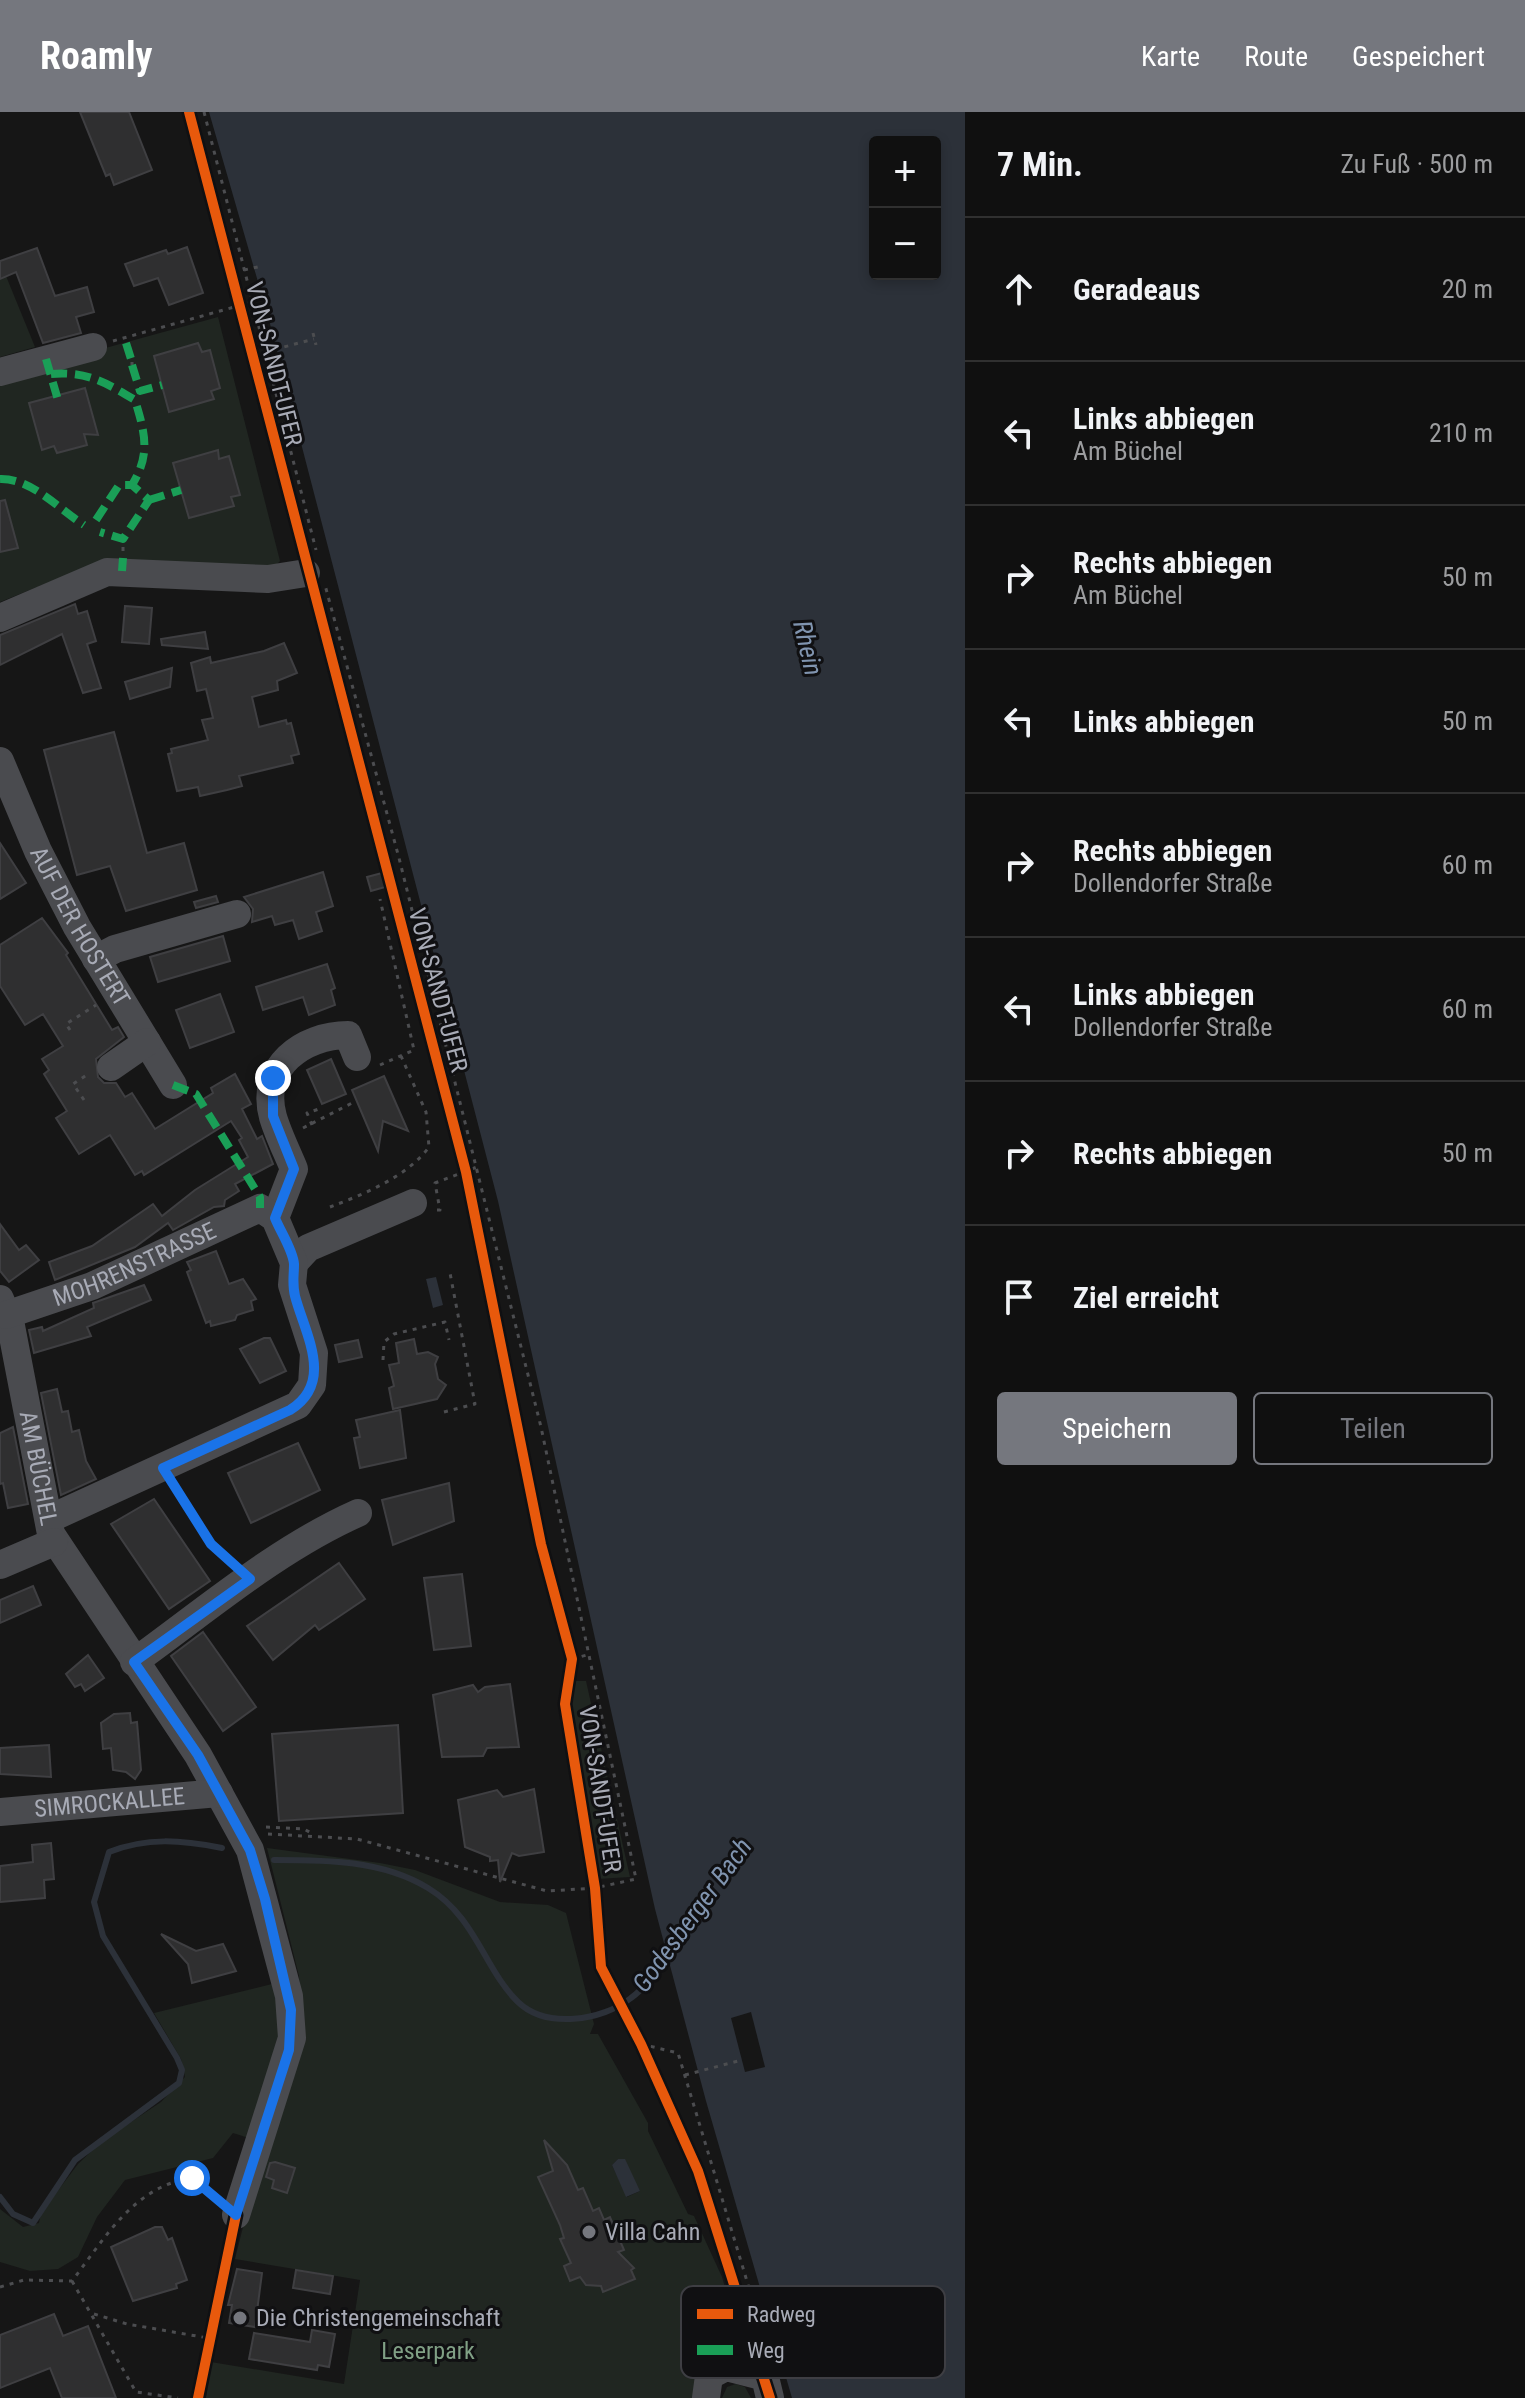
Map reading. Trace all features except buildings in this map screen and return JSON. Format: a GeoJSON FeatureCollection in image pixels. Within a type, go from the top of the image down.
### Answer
{"type":"FeatureCollection","features":[{"type":"Feature","properties":{"kind":"street"},"geometry":{"type":"LineString","coordinates":[[0,372],[93,347]]}},
{"type":"Feature","properties":{"kind":"street"},"geometry":{"type":"LineString","coordinates":[[0,618],[107,572],[268,579],[316,571]]}},
{"type":"Feature","properties":{"kind":"street","name":"AUF DER HOSTERT"},"geometry":{"type":"LineString","coordinates":[[0,761],[38,851],[96,959],[173,1085]]}},
{"type":"Feature","properties":{"kind":"street"},"geometry":{"type":"LineString","coordinates":[[96,959],[115,949],[237,914]]}},
{"type":"Feature","properties":{"kind":"street"},"geometry":{"type":"LineString","coordinates":[[0,1565],[52,1530],[163,1468],[290,1410],[308,1392],[315,1361],[292,1285],[294,1263],[267,1213],[294,1169],[273,1116],[270,1097],[273,1078],[285,1058],[305,1044],[331,1035],[348,1035],[367,1062]]}},
{"type":"Feature","properties":{"kind":"street"},"geometry":{"type":"LineString","coordinates":[[111,1067],[147,1042]]}},
{"type":"Feature","properties":{"kind":"street"},"geometry":{"type":"LineString","coordinates":[[294,1263],[308,1248],[413,1203]]}},
{"type":"Feature","properties":{"kind":"street","name":"MOHRENSTRASSE"},"geometry":{"type":"LineString","coordinates":[[3,1307],[80,1291],[267,1213]]}},
{"type":"Feature","properties":{"kind":"street","name":"AM BÜCHEL"},"geometry":{"type":"LineString","coordinates":[[3,1307],[52,1530],[219,1793],[239,1829],[261,1884],[293,2023],[287,2060],[236,2215]]}},
{"type":"Feature","properties":{"kind":"street"},"geometry":{"type":"LineString","coordinates":[[134,1662],[250,1579],[334,1524],[358,1513]]}},
{"type":"Feature","properties":{"kind":"street","name":"SIMROCKALLEE"},"geometry":{"type":"LineString","coordinates":[[0,1812],[219,1793]]}},
{"type":"Feature","properties":{"kind":"street"},"geometry":{"type":"LineString","coordinates":[[706,2398],[709,2378]]}},
{"type":"Feature","properties":{"kind":"path"},"geometry":{"type":"LineString","coordinates":[[244,270],[262,266]]}},
{"type":"Feature","properties":{"kind":"path"},"geometry":{"type":"LineString","coordinates":[[93,347],[252,302]]}},
{"type":"Feature","properties":{"kind":"path"},"geometry":{"type":"LineString","coordinates":[[313,333],[316,345]]}},
{"type":"Feature","properties":{"kind":"path"},"geometry":{"type":"LineString","coordinates":[[265,352],[314,339]]}},
{"type":"Feature","properties":{"kind":"path"},"geometry":{"type":"LineString","coordinates":[[367,1062],[401,1056],[414,1050],[380,899]]}},
{"type":"Feature","properties":{"kind":"path"},"geometry":{"type":"LineString","coordinates":[[70,1030],[66,1024],[117,993]]}},
{"type":"Feature","properties":{"kind":"path"},"geometry":{"type":"LineString","coordinates":[[330,1207],[363,1195],[408,1167],[429,1147],[426,1112],[401,1056]]}},
{"type":"Feature","properties":{"kind":"path"},"geometry":{"type":"LineString","coordinates":[[282,1138],[354,1102]]}},
{"type":"Feature","properties":{"kind":"path"},"geometry":{"type":"LineString","coordinates":[[312,1125],[307,1113],[322,1108]]}},
{"type":"Feature","properties":{"kind":"path"},"geometry":{"type":"LineString","coordinates":[[435,1183],[477,1167]]}},
{"type":"Feature","properties":{"kind":"path"},"geometry":{"type":"LineString","coordinates":[[444,1412],[475,1404],[459,1336],[463,1329],[450,1273]]}},
{"type":"Feature","properties":{"kind":"path"},"geometry":{"type":"LineString","coordinates":[[383,1360],[384,1342],[394,1334],[445,1322],[449,1340]]}},
{"type":"Feature","properties":{"kind":"path"},"geometry":{"type":"LineString","coordinates":[[163,1468],[211,1544],[250,1579]]}},
{"type":"Feature","properties":{"kind":"path"},"geometry":{"type":"LineString","coordinates":[[572,1659],[587,1655]]}},
{"type":"Feature","properties":{"kind":"path"},"geometry":{"type":"LineString","coordinates":[[239,1829],[304,1829],[316,1836],[403,1849],[523,1887],[547,1891],[595,1888]]}},
{"type":"Feature","properties":{"kind":"path"},"geometry":{"type":"LineString","coordinates":[[641,2044],[648,2058]]}},
{"type":"Feature","properties":{"kind":"path"},"geometry":{"type":"LineString","coordinates":[[641,2044],[678,2053],[749,2286]]}},
{"type":"Feature","properties":{"kind":"path"},"geometry":{"type":"LineString","coordinates":[[685,2075],[742,2060]]}},
{"type":"Feature","properties":{"kind":"path"},"geometry":{"type":"LineString","coordinates":[[72,2281],[130,2205],[178,2180],[192,2178],[202,2183],[236,2215]]}},
{"type":"Feature","properties":{"kind":"path"},"geometry":{"type":"LineString","coordinates":[[732,2274],[736,2286]]}},
{"type":"Feature","properties":{"kind":"path"},"geometry":{"type":"LineString","coordinates":[[0,2287],[24,2280],[72,2281]]}},
{"type":"Feature","properties":{"kind":"path"},"geometry":{"type":"LineString","coordinates":[[72,2281],[94,2314],[136,2392],[178,2398]]}},
{"type":"Feature","properties":{"kind":"path"},"geometry":{"type":"LineString","coordinates":[[94,2314],[127,2324],[208,2338]]}},
{"type":"Feature","properties":{"kind":"green space"},"geometry":{"type":"Polygon","coordinates":[[[6,276],[35,347],[0,357],[0,279],[6,276]]]}},
{"type":"Feature","properties":{"kind":"green space"},"geometry":{"type":"Polygon","coordinates":[[[218,317],[280,561],[273,568],[107,559],[0,602],[0,377],[218,317]]]}},
{"type":"Feature","properties":{"kind":"green space"},"geometry":{"type":"Polygon","coordinates":[[[576,1681],[586,1681],[630,1877],[597,1879],[573,1725],[571,1702],[576,1681]]]}},
{"type":"Feature","properties":{"kind":"green space","name":"Leserpark"},"geometry":{"type":"Polygon","coordinates":[[[267,1848],[415,1870],[500,1902],[548,1905],[566,1913],[594,2024],[590,2034],[598,2034],[648,2123],[648,2131],[688,2214],[694,2216],[725,2286],[681,2286],[681,2378],[712,2378],[696,2398],[206,2398],[211,2362],[344,2384],[360,2280],[235,2259],[254,2183],[302,2034],[299,1976],[267,1848]],[[618,2159],[612,2165],[627,2197],[640,2191],[623,2161],[618,2159]]]}},
{"type":"Feature","properties":{"kind":"green space"},"geometry":{"type":"Polygon","coordinates":[[[284,1981],[288,2030],[252,2139],[233,2133],[213,2158],[125,2180],[97,2217],[78,2257],[58,2269],[30,2271],[0,2262],[0,2209],[23,2227],[39,2223],[41,2213],[78,2164],[101,2142],[161,2102],[185,2077],[181,2059],[154,2013],[284,1981]]]}},
{"type":"Feature","properties":{"kind":"green space"},"geometry":{"type":"Polygon","coordinates":[[[736,2384],[745,2387],[751,2398],[722,2398],[727,2387],[736,2384]]]}},
{"type":"Feature","properties":{"kind":"water","name":"Rhein"},"geometry":{"type":"Polygon","coordinates":[[[209,112],[965,112],[965,2398],[792,2398],[786,2378],[945,2378],[945,2286],[760,2286],[655,1909],[498,1201],[269,320],[209,112]]]}},
{"type":"Feature","properties":{"kind":"water"},"geometry":{"type":"Polygon","coordinates":[[[436,1277],[443,1305],[433,1308],[426,1279],[436,1277]]]}},
{"type":"Feature","properties":{"kind":"water"},"geometry":{"type":"Polygon","coordinates":[[[618,2159],[625,2159],[640,2191],[626,2197],[612,2165],[618,2159]]]}},
{"type":"Feature","properties":{"kind":"pier"},"geometry":{"type":"Polygon","coordinates":[[[751,2012],[765,2067],[745,2072],[731,2018],[751,2012]]]}},
{"type":"Feature","properties":{"kind":"waterway","name":"Godesberger Bach"},"geometry":{"type":"LineString","coordinates":[[0,2197],[13,2214],[33,2223],[75,2160],[179,2083],[182,2070],[177,2058],[103,1936],[94,1902],[109,1852],[164,1841],[222,1848]]}},
{"type":"Feature","properties":{"kind":"waterway","name":"Godesberger Bach"},"geometry":{"type":"LineString","coordinates":[[274,1860],[334,1861],[373,1867],[428,1888],[458,1913],[506,1989],[530,2011],[543,2016],[574,2019],[619,2006],[642,1988],[671,1952]]}},
{"type":"Feature","properties":{"kind":"marked path"},"geometry":{"type":"LineString","coordinates":[[126,343],[132,362]]}},
{"type":"Feature","properties":{"kind":"marked path"},"geometry":{"type":"LineString","coordinates":[[46,359],[58,400]]}},
{"type":"Feature","properties":{"kind":"marked path"},"geometry":{"type":"LineString","coordinates":[[132,365],[140,391],[162,385]]}},
{"type":"Feature","properties":{"kind":"marked path"},"geometry":{"type":"LineString","coordinates":[[51,374],[75,374],[95,379],[135,400],[144,453],[132,485]]}},
{"type":"Feature","properties":{"kind":"marked path"},"geometry":{"type":"LineString","coordinates":[[0,479],[34,489],[84,525]]}},
{"type":"Feature","properties":{"kind":"marked path"},"geometry":{"type":"LineString","coordinates":[[96,520],[119,485],[132,485],[149,500],[123,539],[100,532]]}},
{"type":"Feature","properties":{"kind":"marked path"},"geometry":{"type":"LineString","coordinates":[[149,500],[181,490]]}},
{"type":"Feature","properties":{"kind":"marked path"},"geometry":{"type":"LineString","coordinates":[[122,571],[123,558]]}},
{"type":"Feature","properties":{"kind":"marked path"},"geometry":{"type":"LineString","coordinates":[[173,1085],[196,1094],[260,1197],[260,1208]]}},
{"type":"Feature","properties":{"kind":"cycle path","name":"VON-SANDT-UFER"},"geometry":{"type":"LineString","coordinates":[[189,112],[466,1172],[541,1544],[572,1659],[565,1704],[595,1888],[601,1967],[641,2044],[698,2171],[734,2286]]}},
{"type":"Feature","properties":{"kind":"cycle path"},"geometry":{"type":"LineString","coordinates":[[198,2398],[236,2215]]}},
{"type":"Feature","properties":{"kind":"cycle path","name":"VON-SANDT-UFER"},"geometry":{"type":"LineString","coordinates":[[764,2378],[770,2398]]}},
{"type":"Feature","properties":{"kind":"place","name":"Villa Cahn"},"geometry":{"type":"Point","coordinates":[589,2232]}},
{"type":"Feature","properties":{"kind":"place","name":"Die Christengemeinschaft"},"geometry":{"type":"Point","coordinates":[240,2318]}},
{"type":"Feature","properties":{"kind":"route"},"geometry":{"type":"LineString","coordinates":[[192,2178],[202,2183],[236,2215],[289,2050],[293,2023],[265,1899],[250,1850],[198,1755],[134,1662],[250,1579],[211,1544],[163,1468],[290,1410],[304,1399],[314,1377],[314,1353],[292,1285],[294,1263],[275,1218],[294,1169],[273,1116],[270,1097],[273,1078]]}}]}
